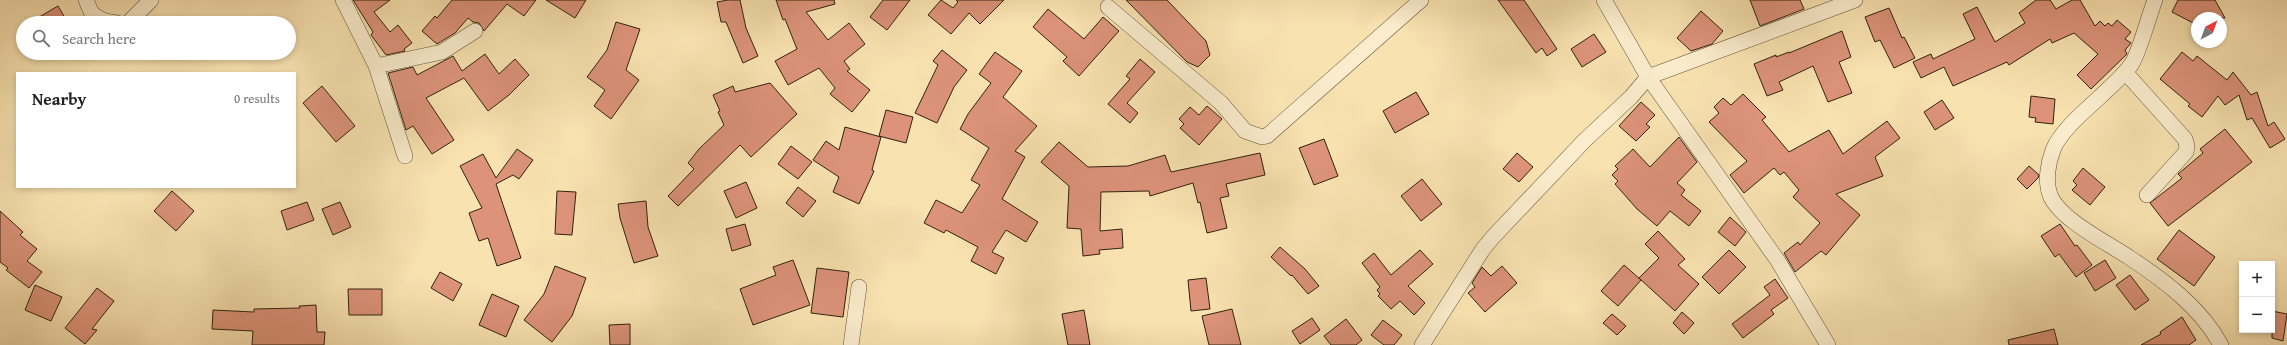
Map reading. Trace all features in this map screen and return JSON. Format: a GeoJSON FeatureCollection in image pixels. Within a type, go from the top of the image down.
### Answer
{"type":"FeatureCollection","features":[{"type":"Feature","properties":{"kind":"street"},"geometry":{"type":"LineString","coordinates":[[86,0],[92,14],[96,16]]}},
{"type":"Feature","properties":{"kind":"street"},"geometry":{"type":"LineString","coordinates":[[135,16],[150,0]]}},
{"type":"Feature","properties":{"kind":"street"},"geometry":{"type":"LineString","coordinates":[[343,0],[376,66],[405,156]]}},
{"type":"Feature","properties":{"kind":"street"},"geometry":{"type":"LineString","coordinates":[[1108,7],[1221,102],[1246,131],[1262,137],[1267,136],[1311,99],[1421,0]]}},
{"type":"Feature","properties":{"kind":"street"},"geometry":{"type":"LineString","coordinates":[[1604,0],[1648,77],[1778,261],[1828,345]]}},
{"type":"Feature","properties":{"kind":"street"},"geometry":{"type":"LineString","coordinates":[[1422,345],[1493,237],[1584,141],[1631,97],[1648,77],[1855,0]]}},
{"type":"Feature","properties":{"kind":"street"},"geometry":{"type":"LineString","coordinates":[[2155,0],[2132,64],[2059,139],[2053,150],[2048,179],[2050,195],[2069,217],[2098,239],[2153,274],[2190,304],[2203,317],[2221,345]]}},
{"type":"Feature","properties":{"kind":"street"},"geometry":{"type":"LineString","coordinates":[[376,66],[442,52],[475,31]]}},
{"type":"Feature","properties":{"kind":"street"},"geometry":{"type":"LineString","coordinates":[[2125,72],[2185,139],[2187,146],[2186,152],[2147,195]]}},
{"type":"Feature","properties":{"kind":"street"},"geometry":{"type":"LineString","coordinates":[[851,345],[859,287]]}},
{"type":"Feature","properties":{"kind":"building"},"geometry":{"type":"Polygon","coordinates":[[[353,0],[390,0],[374,12],[390,32],[398,25],[412,43],[404,49],[405,51],[386,55],[371,35],[373,32],[353,0]]]}},
{"type":"Feature","properties":{"kind":"building"},"geometry":{"type":"Polygon","coordinates":[[[452,0],[536,0],[524,16],[507,4],[484,31],[479,23],[473,22],[468,18],[455,33],[437,44],[422,31],[435,16],[437,18],[452,0]]]}},
{"type":"Feature","properties":{"kind":"building"},"geometry":{"type":"Polygon","coordinates":[[[546,0],[586,0],[575,18],[546,0]]]}},
{"type":"Feature","properties":{"kind":"building"},"geometry":{"type":"Polygon","coordinates":[[[740,0],[746,28],[758,56],[743,63],[726,22],[721,22],[717,2],[740,0]]]}},
{"type":"Feature","properties":{"kind":"building"},"geometry":{"type":"Polygon","coordinates":[[[776,0],[834,0],[835,4],[806,12],[828,40],[849,23],[865,44],[844,61],[850,69],[847,71],[870,90],[852,112],[830,94],[835,88],[819,68],[788,85],[775,61],[797,49],[785,19],[783,20],[776,0]]]}},
{"type":"Feature","properties":{"kind":"building"},"geometry":{"type":"Polygon","coordinates":[[[883,0],[910,0],[887,30],[870,17],[883,0]]]}},
{"type":"Feature","properties":{"kind":"building"},"geometry":{"type":"Polygon","coordinates":[[[941,0],[953,8],[958,2],[956,0],[1004,0],[980,24],[969,13],[951,34],[928,15],[941,0]]]}},
{"type":"Feature","properties":{"kind":"building"},"geometry":{"type":"Polygon","coordinates":[[[1126,0],[1167,0],[1206,41],[1210,55],[1198,67],[1187,62],[1126,0]]]}},
{"type":"Feature","properties":{"kind":"building"},"geometry":{"type":"Polygon","coordinates":[[[1498,0],[1524,0],[1557,49],[1547,56],[1542,48],[1536,53],[1498,0]]]}},
{"type":"Feature","properties":{"kind":"building"},"geometry":{"type":"Polygon","coordinates":[[[1750,0],[1800,0],[1804,9],[1760,26],[1750,0]]]}},
{"type":"Feature","properties":{"kind":"building"},"geometry":{"type":"Polygon","coordinates":[[[2036,0],[2050,0],[2056,9],[2072,0],[2080,0],[2095,26],[2100,21],[2105,26],[2108,23],[2112,26],[2117,20],[2131,32],[2125,39],[2131,43],[2125,50],[2127,54],[2091,89],[2077,75],[2098,54],[2074,33],[2052,43],[2050,39],[2009,65],[2007,62],[1953,86],[1944,67],[1921,78],[1913,62],[1931,54],[1933,59],[1975,39],[1963,14],[1977,7],[1995,42],[2025,23],[2019,13],[2036,0]]]}},
{"type":"Feature","properties":{"kind":"building"},"geometry":{"type":"Polygon","coordinates":[[[2178,0],[2215,0],[2222,12],[2191,12],[2191,22],[2172,12],[2178,0]]]}},
{"type":"Feature","properties":{"kind":"building"},"geometry":{"type":"Polygon","coordinates":[[[58,6],[64,16],[41,16],[58,6]]]}},
{"type":"Feature","properties":{"kind":"building"},"geometry":{"type":"Polygon","coordinates":[[[1889,8],[1902,38],[1904,37],[1915,58],[1894,68],[1880,40],[1875,42],[1865,17],[1889,8]]]}},
{"type":"Feature","properties":{"kind":"building"},"geometry":{"type":"Polygon","coordinates":[[[1048,9],[1084,39],[1103,17],[1119,31],[1079,76],[1063,61],[1067,57],[1033,27],[1048,9]]]}},
{"type":"Feature","properties":{"kind":"building"},"geometry":{"type":"Polygon","coordinates":[[[1701,11],[1723,31],[1712,44],[1691,51],[1677,38],[1701,11]]]}},
{"type":"Feature","properties":{"kind":"building"},"geometry":{"type":"Polygon","coordinates":[[[616,22],[640,29],[626,70],[639,80],[611,119],[594,106],[605,90],[587,77],[607,50],[616,22]]]}},
{"type":"Feature","properties":{"kind":"building"},"geometry":{"type":"Polygon","coordinates":[[[1842,31],[1851,57],[1839,62],[1852,93],[1828,102],[1813,66],[1779,82],[1783,90],[1767,96],[1754,64],[1776,55],[1776,57],[1789,53],[1842,31]]]}},
{"type":"Feature","properties":{"kind":"building"},"geometry":{"type":"Polygon","coordinates":[[[1594,34],[1606,52],[1582,67],[1571,49],[1594,34]]]}},
{"type":"Feature","properties":{"kind":"building"},"geometry":{"type":"Polygon","coordinates":[[[942,50],[967,70],[954,87],[937,123],[915,113],[938,65],[933,61],[942,50]]]}},
{"type":"Feature","properties":{"kind":"building"},"geometry":{"type":"Polygon","coordinates":[[[995,52],[1022,71],[1003,97],[1037,126],[1015,151],[1025,157],[1002,199],[1038,222],[1026,242],[1006,230],[992,252],[1004,258],[996,274],[971,261],[978,247],[946,230],[944,233],[924,223],[936,200],[962,213],[980,185],[971,180],[989,148],[960,129],[968,114],[991,83],[979,74],[995,52]]]}},
{"type":"Feature","properties":{"kind":"building"},"geometry":{"type":"Polygon","coordinates":[[[2182,52],[2193,61],[2197,56],[2227,80],[2233,72],[2251,95],[2257,92],[2268,126],[2274,122],[2285,139],[2270,148],[2252,118],[2247,120],[2239,95],[2225,105],[2218,96],[2202,117],[2188,106],[2190,104],[2160,79],[2182,52]]]}},
{"type":"Feature","properties":{"kind":"building"},"geometry":{"type":"Polygon","coordinates":[[[485,54],[499,74],[515,59],[529,75],[509,95],[488,111],[464,78],[426,98],[454,140],[432,154],[413,126],[406,130],[388,73],[413,67],[417,75],[453,56],[462,71],[485,54]]]}},
{"type":"Feature","properties":{"kind":"building"},"geometry":{"type":"Polygon","coordinates":[[[1140,59],[1155,72],[1127,103],[1138,113],[1130,123],[1108,104],[1130,79],[1126,76],[1140,59]]]}},
{"type":"Feature","properties":{"kind":"building"},"geometry":{"type":"Polygon","coordinates":[[[770,83],[797,114],[751,157],[740,145],[678,206],[668,196],[694,169],[688,163],[699,149],[724,125],[713,95],[733,86],[735,92],[770,83]]]}},
{"type":"Feature","properties":{"kind":"building"},"geometry":{"type":"Polygon","coordinates":[[[322,86],[355,126],[336,142],[303,103],[322,86]]]}},
{"type":"Feature","properties":{"kind":"building"},"geometry":{"type":"Polygon","coordinates":[[[1416,92],[1429,114],[1395,133],[1383,111],[1416,92]]]}},
{"type":"Feature","properties":{"kind":"building"},"geometry":{"type":"Polygon","coordinates":[[[1743,94],[1766,117],[1762,120],[1789,152],[1829,130],[1843,154],[1887,121],[1900,138],[1875,157],[1883,176],[1836,194],[1860,215],[1826,255],[1821,251],[1795,272],[1784,253],[1798,242],[1800,245],[1820,223],[1793,197],[1799,190],[1784,172],[1780,175],[1774,168],[1744,193],[1730,175],[1747,161],[1709,122],[1719,113],[1714,107],[1723,98],[1731,105],[1743,94]]]}},
{"type":"Feature","properties":{"kind":"building"},"geometry":{"type":"Polygon","coordinates":[[[2031,96],[2055,99],[2053,124],[2035,122],[2036,118],[2029,117],[2031,96]]]}},
{"type":"Feature","properties":{"kind":"building"},"geometry":{"type":"Polygon","coordinates":[[[1942,100],[1954,118],[1935,130],[1924,112],[1942,100]]]}},
{"type":"Feature","properties":{"kind":"building"},"geometry":{"type":"Polygon","coordinates":[[[1641,102],[1655,115],[1646,124],[1650,127],[1636,141],[1619,126],[1641,102]]]}},
{"type":"Feature","properties":{"kind":"building"},"geometry":{"type":"Polygon","coordinates":[[[1207,106],[1222,119],[1199,145],[1180,128],[1184,124],[1179,119],[1190,107],[1199,115],[1207,106]]]}},
{"type":"Feature","properties":{"kind":"building"},"geometry":{"type":"Polygon","coordinates":[[[886,110],[913,117],[906,143],[879,136],[886,110]]]}},
{"type":"Feature","properties":{"kind":"building"},"geometry":{"type":"Polygon","coordinates":[[[845,127],[881,137],[872,170],[874,171],[859,204],[833,192],[839,177],[813,160],[826,141],[839,150],[845,127]]]}},
{"type":"Feature","properties":{"kind":"building"},"geometry":{"type":"Polygon","coordinates":[[[2225,129],[2252,162],[2168,226],[2150,203],[2182,178],[2178,174],[2203,153],[2200,149],[2225,129]]]}},
{"type":"Feature","properties":{"kind":"building"},"geometry":{"type":"Polygon","coordinates":[[[1679,137],[1697,162],[1677,183],[1685,190],[1681,195],[1701,211],[1689,226],[1670,211],[1657,226],[1637,209],[1615,184],[1618,181],[1612,175],[1618,169],[1615,166],[1633,149],[1650,167],[1679,137]]]}},
{"type":"Feature","properties":{"kind":"building"},"geometry":{"type":"Polygon","coordinates":[[[1324,139],[1338,176],[1314,185],[1299,148],[1324,139]]]}},
{"type":"Feature","properties":{"kind":"building"},"geometry":{"type":"Polygon","coordinates":[[[1059,142],[1088,167],[1128,166],[1165,155],[1171,172],[1260,153],[1265,175],[1226,184],[1229,196],[1220,198],[1227,228],[1207,233],[1200,202],[1198,203],[1193,183],[1150,196],[1149,191],[1101,192],[1100,231],[1122,229],[1123,248],[1099,250],[1100,254],[1083,256],[1081,229],[1067,228],[1069,186],[1041,162],[1059,142]]]}},
{"type":"Feature","properties":{"kind":"building"},"geometry":{"type":"Polygon","coordinates":[[[791,146],[812,162],[798,179],[778,164],[791,146]]]}},
{"type":"Feature","properties":{"kind":"building"},"geometry":{"type":"Polygon","coordinates":[[[517,149],[533,160],[519,179],[513,175],[496,184],[521,258],[497,266],[488,238],[479,241],[469,213],[482,208],[460,166],[483,154],[496,178],[517,149]]]}},
{"type":"Feature","properties":{"kind":"building"},"geometry":{"type":"Polygon","coordinates":[[[1517,153],[1533,167],[1519,182],[1503,169],[1517,153]]]}},
{"type":"Feature","properties":{"kind":"building"},"geometry":{"type":"Polygon","coordinates":[[[2029,166],[2039,175],[2027,189],[2017,179],[2029,166]]]}},
{"type":"Feature","properties":{"kind":"building"},"geometry":{"type":"Polygon","coordinates":[[[2083,168],[2105,187],[2090,205],[2072,190],[2077,185],[2073,181],[2083,168]]]}},
{"type":"Feature","properties":{"kind":"building"},"geometry":{"type":"Polygon","coordinates":[[[1422,179],[1442,204],[1421,221],[1401,196],[1422,179]]]}},
{"type":"Feature","properties":{"kind":"building"},"geometry":{"type":"Polygon","coordinates":[[[746,182],[757,208],[736,218],[724,191],[746,182]]]}},
{"type":"Feature","properties":{"kind":"building"},"geometry":{"type":"Polygon","coordinates":[[[798,187],[816,201],[803,217],[786,203],[798,187]]]}},
{"type":"Feature","properties":{"kind":"building"},"geometry":{"type":"Polygon","coordinates":[[[172,191],[194,211],[176,231],[154,211],[172,191]]]}},
{"type":"Feature","properties":{"kind":"building"},"geometry":{"type":"Polygon","coordinates":[[[557,191],[576,192],[572,235],[555,234],[557,191]]]}},
{"type":"Feature","properties":{"kind":"building"},"geometry":{"type":"Polygon","coordinates":[[[646,201],[648,227],[658,256],[634,263],[620,218],[618,204],[646,201]]]}},
{"type":"Feature","properties":{"kind":"building"},"geometry":{"type":"Polygon","coordinates":[[[307,202],[314,220],[287,230],[281,211],[307,202]]]}},
{"type":"Feature","properties":{"kind":"building"},"geometry":{"type":"Polygon","coordinates":[[[340,202],[351,227],[333,235],[322,209],[340,202]]]}},
{"type":"Feature","properties":{"kind":"building"},"geometry":{"type":"Polygon","coordinates":[[[0,211],[23,232],[20,235],[37,249],[27,261],[42,272],[29,288],[6,270],[8,268],[0,262],[0,211]]]}},
{"type":"Feature","properties":{"kind":"building"},"geometry":{"type":"Polygon","coordinates":[[[1730,217],[1746,232],[1735,246],[1718,232],[1730,217]]]}},
{"type":"Feature","properties":{"kind":"building"},"geometry":{"type":"Polygon","coordinates":[[[745,224],[751,245],[732,251],[726,229],[745,224]]]}},
{"type":"Feature","properties":{"kind":"building"},"geometry":{"type":"Polygon","coordinates":[[[2060,224],[2075,246],[2077,245],[2092,265],[2076,277],[2059,254],[2055,257],[2041,236],[2060,224]]]}},
{"type":"Feature","properties":{"kind":"building"},"geometry":{"type":"Polygon","coordinates":[[[2179,230],[2215,257],[2194,286],[2157,259],[2179,230]]]}},
{"type":"Feature","properties":{"kind":"building"},"geometry":{"type":"Polygon","coordinates":[[[1658,231],[1685,259],[1678,265],[1699,284],[1675,311],[1639,278],[1659,258],[1645,244],[1658,231]]]}},
{"type":"Feature","properties":{"kind":"building"},"geometry":{"type":"Polygon","coordinates":[[[1280,247],[1305,269],[1319,286],[1308,294],[1292,275],[1291,276],[1271,257],[1280,247]]]}},
{"type":"Feature","properties":{"kind":"building"},"geometry":{"type":"Polygon","coordinates":[[[1420,250],[1433,264],[1408,286],[1425,303],[1414,315],[1400,301],[1391,309],[1378,296],[1380,294],[1377,290],[1380,287],[1362,263],[1374,253],[1391,275],[1420,250]]]}},
{"type":"Feature","properties":{"kind":"building"},"geometry":{"type":"Polygon","coordinates":[[[1729,250],[1746,267],[1719,294],[1702,277],[1729,250]]]}},
{"type":"Feature","properties":{"kind":"building"},"geometry":{"type":"Polygon","coordinates":[[[793,260],[810,305],[753,325],[740,289],[776,275],[773,267],[793,260]]]}},
{"type":"Feature","properties":{"kind":"building"},"geometry":{"type":"Polygon","coordinates":[[[2105,260],[2116,278],[2095,291],[2084,273],[2105,260]]]}},
{"type":"Feature","properties":{"kind":"building"},"geometry":{"type":"Polygon","coordinates":[[[1624,265],[1641,280],[1618,306],[1601,291],[1624,265]]]}},
{"type":"Feature","properties":{"kind":"building"},"geometry":{"type":"Polygon","coordinates":[[[555,266],[586,278],[572,316],[552,342],[524,320],[544,294],[555,266]]]}},
{"type":"Feature","properties":{"kind":"building"},"geometry":{"type":"Polygon","coordinates":[[[1502,266],[1517,283],[1485,312],[1468,293],[1475,287],[1472,283],[1482,267],[1491,276],[1502,266]]]}},
{"type":"Feature","properties":{"kind":"building"},"geometry":{"type":"Polygon","coordinates":[[[817,268],[849,272],[843,317],[811,313],[817,268]]]}},
{"type":"Feature","properties":{"kind":"building"},"geometry":{"type":"Polygon","coordinates":[[[440,272],[462,284],[453,301],[431,288],[440,272]]]}},
{"type":"Feature","properties":{"kind":"building"},"geometry":{"type":"Polygon","coordinates":[[[2130,275],[2149,300],[2135,310],[2116,285],[2130,275]]]}},
{"type":"Feature","properties":{"kind":"building"},"geometry":{"type":"Polygon","coordinates":[[[1206,278],[1210,309],[1191,311],[1188,280],[1206,278]]]}},
{"type":"Feature","properties":{"kind":"building"},"geometry":{"type":"Polygon","coordinates":[[[1775,279],[1788,298],[1771,310],[1774,314],[1743,338],[1732,324],[1770,295],[1764,287],[1775,279]]]}},
{"type":"Feature","properties":{"kind":"building"},"geometry":{"type":"Polygon","coordinates":[[[35,285],[62,297],[51,321],[25,310],[35,285]]]}},
{"type":"Feature","properties":{"kind":"building"},"geometry":{"type":"Polygon","coordinates":[[[97,288],[114,301],[92,329],[97,330],[85,344],[65,328],[97,288]]]}},
{"type":"Feature","properties":{"kind":"building"},"geometry":{"type":"Polygon","coordinates":[[[348,289],[382,289],[382,315],[349,315],[348,289]]]}},
{"type":"Feature","properties":{"kind":"building"},"geometry":{"type":"Polygon","coordinates":[[[492,294],[519,306],[506,337],[479,325],[492,294]]]}},
{"type":"Feature","properties":{"kind":"building"},"geometry":{"type":"Polygon","coordinates":[[[316,305],[317,332],[325,332],[324,345],[252,345],[253,331],[212,329],[213,310],[254,312],[254,309],[300,308],[299,306],[316,305]]]}},
{"type":"Feature","properties":{"kind":"building"},"geometry":{"type":"Polygon","coordinates":[[[1232,309],[1241,345],[1209,345],[1202,316],[1232,309]]]}},
{"type":"Feature","properties":{"kind":"building"},"geometry":{"type":"Polygon","coordinates":[[[1084,310],[1090,345],[1068,345],[1062,314],[1084,310]]]}},
{"type":"Feature","properties":{"kind":"building"},"geometry":{"type":"Polygon","coordinates":[[[1682,312],[1694,323],[1684,334],[1673,323],[1682,312]]]}},
{"type":"Feature","properties":{"kind":"building"},"geometry":{"type":"Polygon","coordinates":[[[2275,312],[2287,314],[2283,341],[2272,338],[2272,333],[2275,333],[2275,312]]]}},
{"type":"Feature","properties":{"kind":"building"},"geometry":{"type":"Polygon","coordinates":[[[1612,314],[1626,326],[1617,335],[1603,323],[1612,314]]]}},
{"type":"Feature","properties":{"kind":"building"},"geometry":{"type":"Polygon","coordinates":[[[2182,317],[2196,340],[2189,345],[2141,345],[2161,334],[2160,332],[2182,317]]]}},
{"type":"Feature","properties":{"kind":"building"},"geometry":{"type":"Polygon","coordinates":[[[1312,318],[1320,330],[1300,344],[1292,331],[1312,318]]]}},
{"type":"Feature","properties":{"kind":"building"},"geometry":{"type":"Polygon","coordinates":[[[1346,319],[1362,340],[1356,345],[1331,345],[1324,336],[1346,319]]]}},
{"type":"Feature","properties":{"kind":"building"},"geometry":{"type":"Polygon","coordinates":[[[1383,320],[1402,335],[1394,345],[1384,345],[1371,335],[1383,320]]]}},
{"type":"Feature","properties":{"kind":"building"},"geometry":{"type":"Polygon","coordinates":[[[630,324],[630,345],[610,345],[609,325],[630,324]]]}},
{"type":"Feature","properties":{"kind":"building"},"geometry":{"type":"Polygon","coordinates":[[[2054,329],[2058,345],[2009,345],[2008,340],[2054,329]]]}}]}
